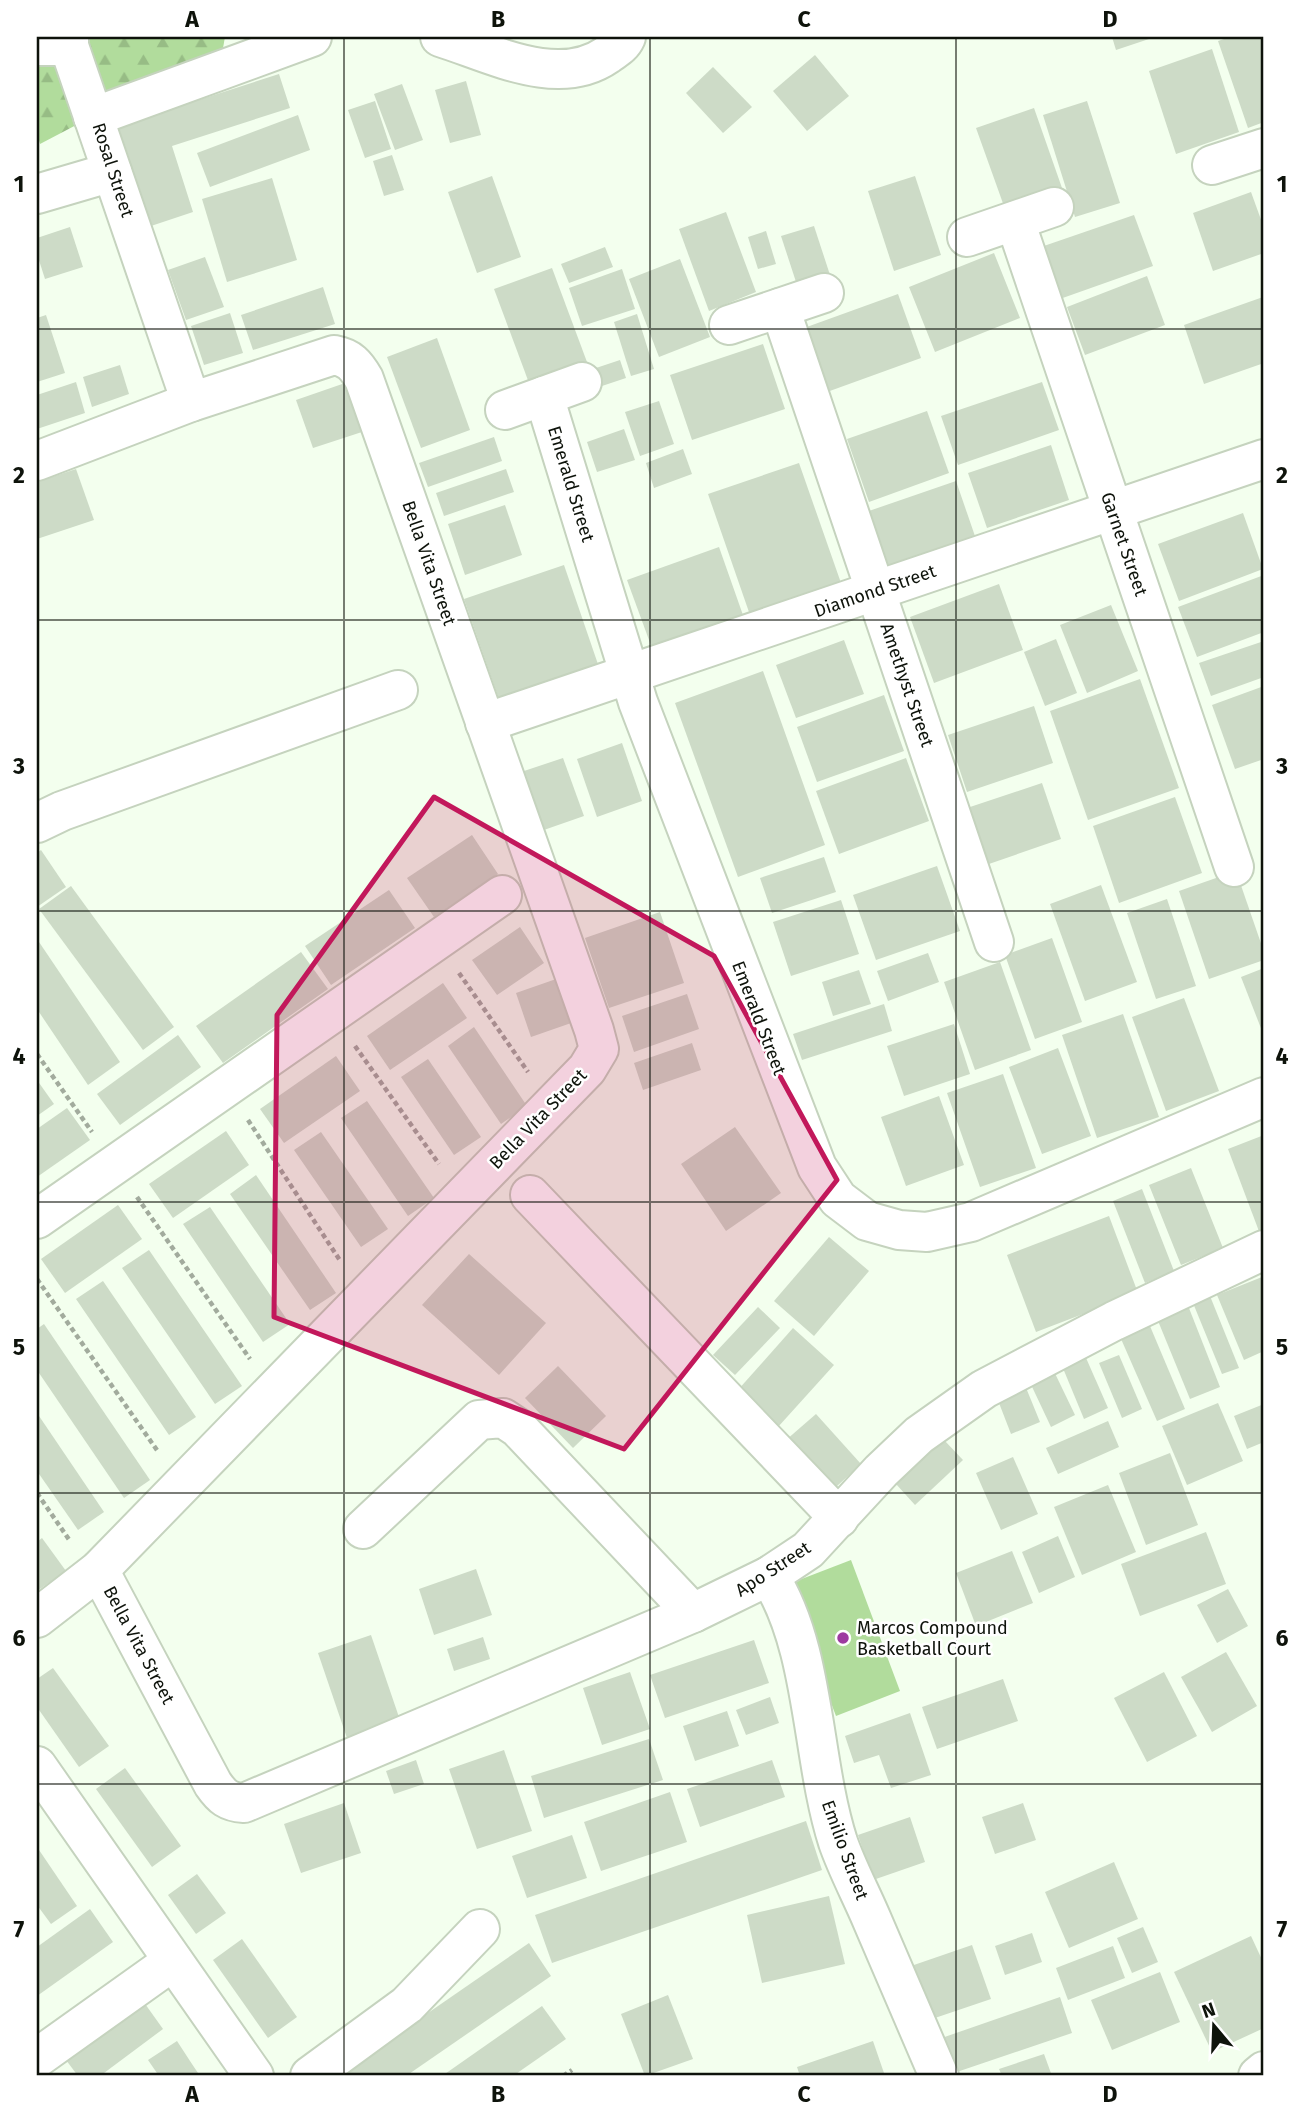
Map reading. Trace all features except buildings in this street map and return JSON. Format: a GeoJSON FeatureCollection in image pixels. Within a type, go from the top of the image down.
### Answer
{"type":"FeatureCollection","features":[{"type":"Feature","properties":{"kind":"street","name":"Rosal Street"},"geometry":{"type":"LineString","coordinates":[[178,408],[112,172],[93,117],[312,37]]}},
{"type":"Feature","properties":{"kind":"street"},"geometry":{"type":"LineString","coordinates":[[440,37],[522,64],[559,70],[591,66],[623,44],[626,37]]}},
{"type":"Feature","properties":{"kind":"street"},"geometry":{"type":"LineString","coordinates":[[58,43],[93,117]]}},
{"type":"Feature","properties":{"kind":"street"},"geometry":{"type":"LineString","coordinates":[[1212,165],[1261,159]]}},
{"type":"Feature","properties":{"kind":"street"},"geometry":{"type":"LineString","coordinates":[[37,194],[112,172]]}},
{"type":"Feature","properties":{"kind":"street"},"geometry":{"type":"LineString","coordinates":[[967,236],[1054,207]]}},
{"type":"Feature","properties":{"kind":"street","name":"Garnet Street"},"geometry":{"type":"LineString","coordinates":[[1015,220],[1234,867]]}},
{"type":"Feature","properties":{"kind":"street"},"geometry":{"type":"LineString","coordinates":[[729,325],[824,293]]}},
{"type":"Feature","properties":{"kind":"street","name":"Amethyst Street"},"geometry":{"type":"LineString","coordinates":[[779,308],[994,942]]}},
{"type":"Feature","properties":{"kind":"street","name":"Bella Vita Street"},"geometry":{"type":"LineString","coordinates":[[37,461],[178,408],[334,355],[348,358],[357,366],[364,379],[599,1049],[587,1069],[99,1570],[213,1784],[220,1794],[231,1802]]}},
{"type":"Feature","properties":{"kind":"street"},"geometry":{"type":"LineString","coordinates":[[505,410],[582,382]]}},
{"type":"Feature","properties":{"kind":"street","name":"Emerald Street"},"geometry":{"type":"LineString","coordinates":[[544,396],[629,676],[817,1167],[838,1199],[867,1221],[899,1230],[927,1232],[971,1222],[1264,1097]]}},
{"type":"Feature","properties":{"kind":"street","name":"Diamond Street"},"geometry":{"type":"LineString","coordinates":[[485,723],[1264,459]]}},
{"type":"Feature","properties":{"kind":"street"},"geometry":{"type":"LineString","coordinates":[[37,823],[62,811],[398,690]]}},
{"type":"Feature","properties":{"kind":"street"},"geometry":{"type":"LineString","coordinates":[[37,1219],[502,895]]}},
{"type":"Feature","properties":{"kind":"street"},"geometry":{"type":"LineString","coordinates":[[530,1195],[839,1518]]}},
{"type":"Feature","properties":{"kind":"street","name":"Apo Street"},"geometry":{"type":"LineString","coordinates":[[231,1802],[244,1803],[260,1797],[693,1613],[769,1576],[808,1550],[881,1471],[919,1435],[984,1389],[1114,1321],[1264,1250]]}},
{"type":"Feature","properties":{"kind":"street"},"geometry":{"type":"LineString","coordinates":[[363,1529],[479,1420],[503,1418],[518,1427],[693,1613]]}},
{"type":"Feature","properties":{"kind":"street"},"geometry":{"type":"LineString","coordinates":[[37,1619],[99,1570]]}},
{"type":"Feature","properties":{"kind":"street","name":"Emilio Street"},"geometry":{"type":"LineString","coordinates":[[769,1576],[781,1595],[793,1628],[824,1792],[839,1844],[939,2076]]}},
{"type":"Feature","properties":{"kind":"street"},"geometry":{"type":"LineString","coordinates":[[37,1766],[254,2076]]}},
{"type":"Feature","properties":{"kind":"street"},"geometry":{"type":"LineString","coordinates":[[310,2076],[407,2005],[481,1929]]}},
{"type":"Feature","properties":{"kind":"street"},"geometry":{"type":"LineString","coordinates":[[37,2058],[173,1961]]}},
{"type":"Feature","properties":{"kind":"street"},"geometry":{"type":"LineString","coordinates":[[1258,2076],[1264,2071]]}},
{"type":"Feature","properties":{"kind":"path"},"geometry":{"type":"LineString","coordinates":[[436,941],[534,1080]]}},
{"type":"Feature","properties":{"kind":"path"},"geometry":{"type":"LineString","coordinates":[[332,1014],[443,1170]]}},
{"type":"Feature","properties":{"kind":"path"},"geometry":{"type":"LineString","coordinates":[[37,1054],[257,1368]]}},
{"type":"Feature","properties":{"kind":"path"},"geometry":{"type":"LineString","coordinates":[[226,1087],[345,1268]]}},
{"type":"Feature","properties":{"kind":"path"},"geometry":{"type":"LineString","coordinates":[[37,1279],[164,1460]]}},
{"type":"Feature","properties":{"kind":"path"},"geometry":{"type":"LineString","coordinates":[[37,1493],[72,1544]]}},
{"type":"Feature","properties":{"kind":"path"},"geometry":{"type":"LineString","coordinates":[[563,2076],[572,2070]]}},
{"type":"Feature","properties":{"kind":"highlighted area"},"geometry":{"type":"Polygon","coordinates":[[[434,797],[714,956],[837,1180],[624,1449],[274,1317],[277,1015],[434,797]]]}},
{"type":"Feature","properties":{"kind":"green space"},"geometry":{"type":"Polygon","coordinates":[[[37,37],[225,37],[223,48],[40,144],[37,133],[37,37]]]}},
{"type":"Feature","properties":{"kind":"green space","name":"Marcos Compound Basketball Court"},"geometry":{"type":"Polygon","coordinates":[[[851,1560],[900,1691],[836,1716],[786,1585],[851,1560]]]}},
{"type":"Feature","properties":{"kind":"place","name":"Marcos Compound Basketball Court"},"geometry":{"type":"Point","coordinates":[843,1638]}}]}
